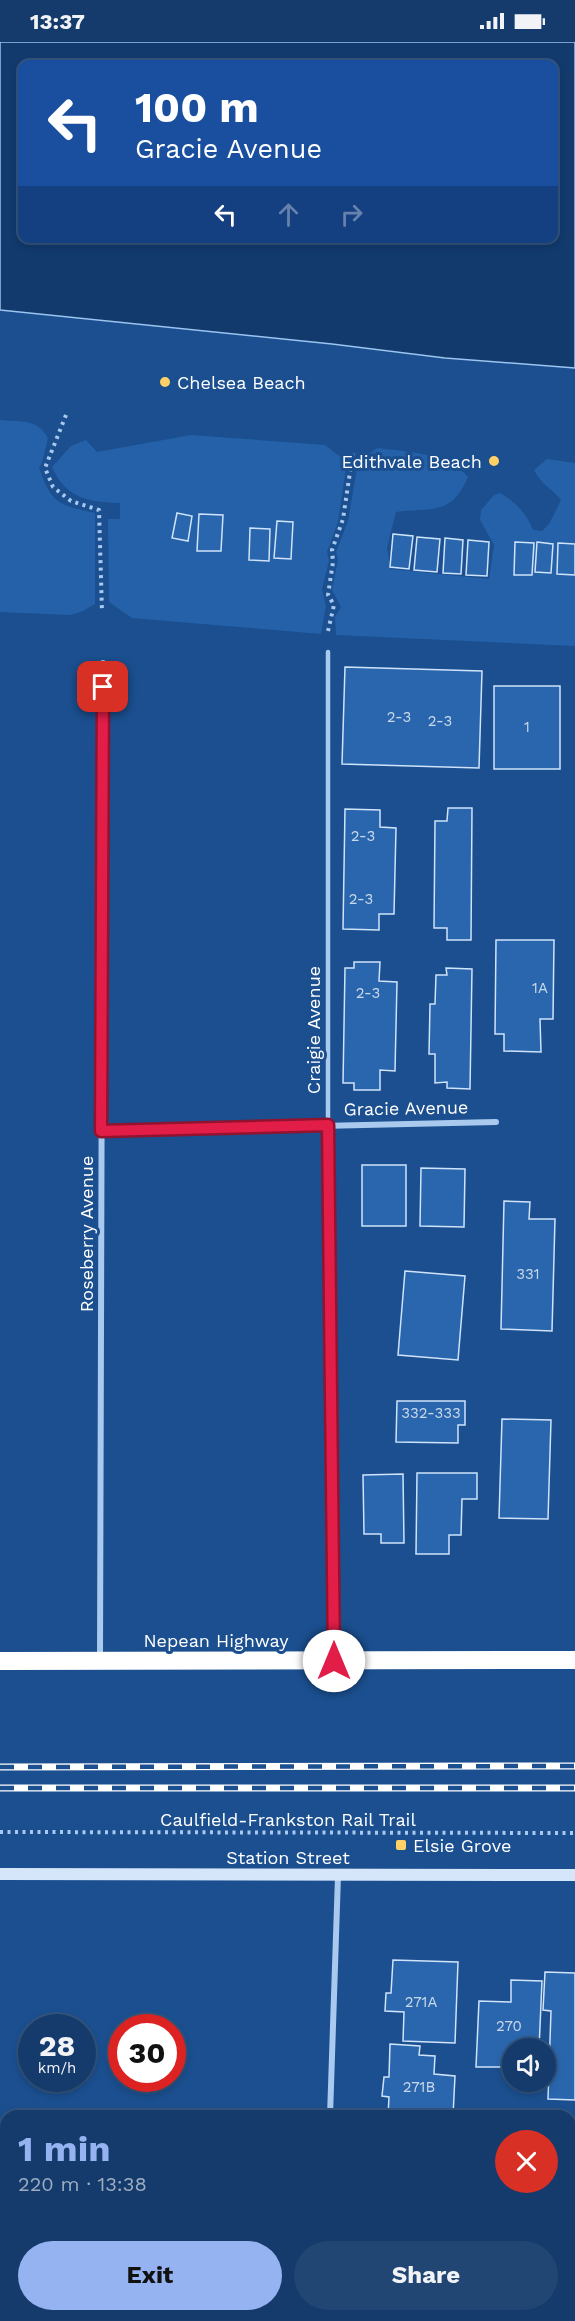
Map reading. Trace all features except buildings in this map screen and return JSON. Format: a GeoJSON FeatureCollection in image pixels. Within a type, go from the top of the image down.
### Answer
{"type":"FeatureCollection","features":[{"type":"Feature","properties":{"kind":"highway","name":"Nepean Highway"},"geometry":{"type":"LineString","coordinates":[[0,1661],[575,1660]]}},
{"type":"Feature","properties":{"kind":"street","name":"Roseberry Avenue"},"geometry":{"type":"LineString","coordinates":[[100,1660],[103,663]]}},
{"type":"Feature","properties":{"kind":"street","name":"Gracie Avenue"},"geometry":{"type":"LineString","coordinates":[[101,1131],[496,1122]]}},
{"type":"Feature","properties":{"kind":"street","name":"Craigie Avenue"},"geometry":{"type":"LineString","coordinates":[[328,1125],[334,1661]]}},
{"type":"Feature","properties":{"kind":"street","name":"Station Street"},"geometry":{"type":"LineString","coordinates":[[0,1874],[575,1875]]}},
{"type":"Feature","properties":{"kind":"street"},"geometry":{"type":"LineString","coordinates":[[330,2110],[338,1876]]}},
{"type":"Feature","properties":{"kind":"lane","name":"Craigie Avenue"},"geometry":{"type":"LineString","coordinates":[[328,652],[328,1125]]}},
{"type":"Feature","properties":{"kind":"path"},"geometry":{"type":"LineString","coordinates":[[66,415],[45,468],[53,487],[71,501],[99,510],[102,612]]}},
{"type":"Feature","properties":{"kind":"path"},"geometry":{"type":"LineString","coordinates":[[328,652],[329,625],[334,605],[328,595],[333,562],[332,550],[344,519],[353,452]]}},
{"type":"Feature","properties":{"kind":"path","name":"Caulfield-Frankston Rail Trail"},"geometry":{"type":"LineString","coordinates":[[0,1832],[575,1833]]}},
{"type":"Feature","properties":{"kind":"shaded area"},"geometry":{"type":"Polygon","coordinates":[[[0,42],[575,42],[575,368],[445,358],[332,344],[0,310],[0,42]]]}},
{"type":"Feature","properties":{"kind":"shaded area"},"geometry":{"type":"Polygon","coordinates":[[[0,420],[27,422],[39,427],[48,438],[39,467],[52,496],[65,505],[95,513],[95,604],[83,611],[71,615],[0,612],[0,420]]]}},
{"type":"Feature","properties":{"kind":"shaded area"},"geometry":{"type":"Polygon","coordinates":[[[191,435],[325,445],[347,462],[338,522],[327,552],[329,561],[322,589],[326,606],[321,634],[132,618],[109,602],[108,519],[120,519],[120,503],[80,497],[64,486],[52,467],[71,446],[86,440],[97,452],[191,435]]]}},
{"type":"Feature","properties":{"kind":"shaded area"},"geometry":{"type":"Polygon","coordinates":[[[378,448],[438,458],[459,469],[468,477],[454,499],[439,508],[396,512],[387,548],[391,569],[489,579],[494,545],[480,520],[481,510],[494,495],[500,493],[520,509],[533,530],[542,531],[549,524],[561,500],[534,470],[547,459],[575,463],[575,646],[336,635],[335,617],[341,607],[332,590],[338,560],[336,552],[348,521],[358,462],[378,448]]]}},
{"type":"Feature","properties":{"kind":"railway"},"geometry":{"type":"LineString","coordinates":[[0,1767],[575,1766]]}},
{"type":"Feature","properties":{"kind":"railway"},"geometry":{"type":"LineString","coordinates":[[0,1788],[575,1788]]}},
{"type":"Feature","properties":{"kind":"place","name":"Chelsea Beach"},"geometry":{"type":"Point","coordinates":[165,382]}},
{"type":"Feature","properties":{"kind":"place","name":"Edithvale Beach"},"geometry":{"type":"Point","coordinates":[494,461]}},
{"type":"Feature","properties":{"kind":"place","name":"Elsie Grove"},"geometry":{"type":"Point","coordinates":[401,1845]}},
{"type":"Feature","properties":{"kind":"route"},"geometry":{"type":"LineString","coordinates":[[103,687],[101,1131],[328,1125],[334,1661]]}}]}
